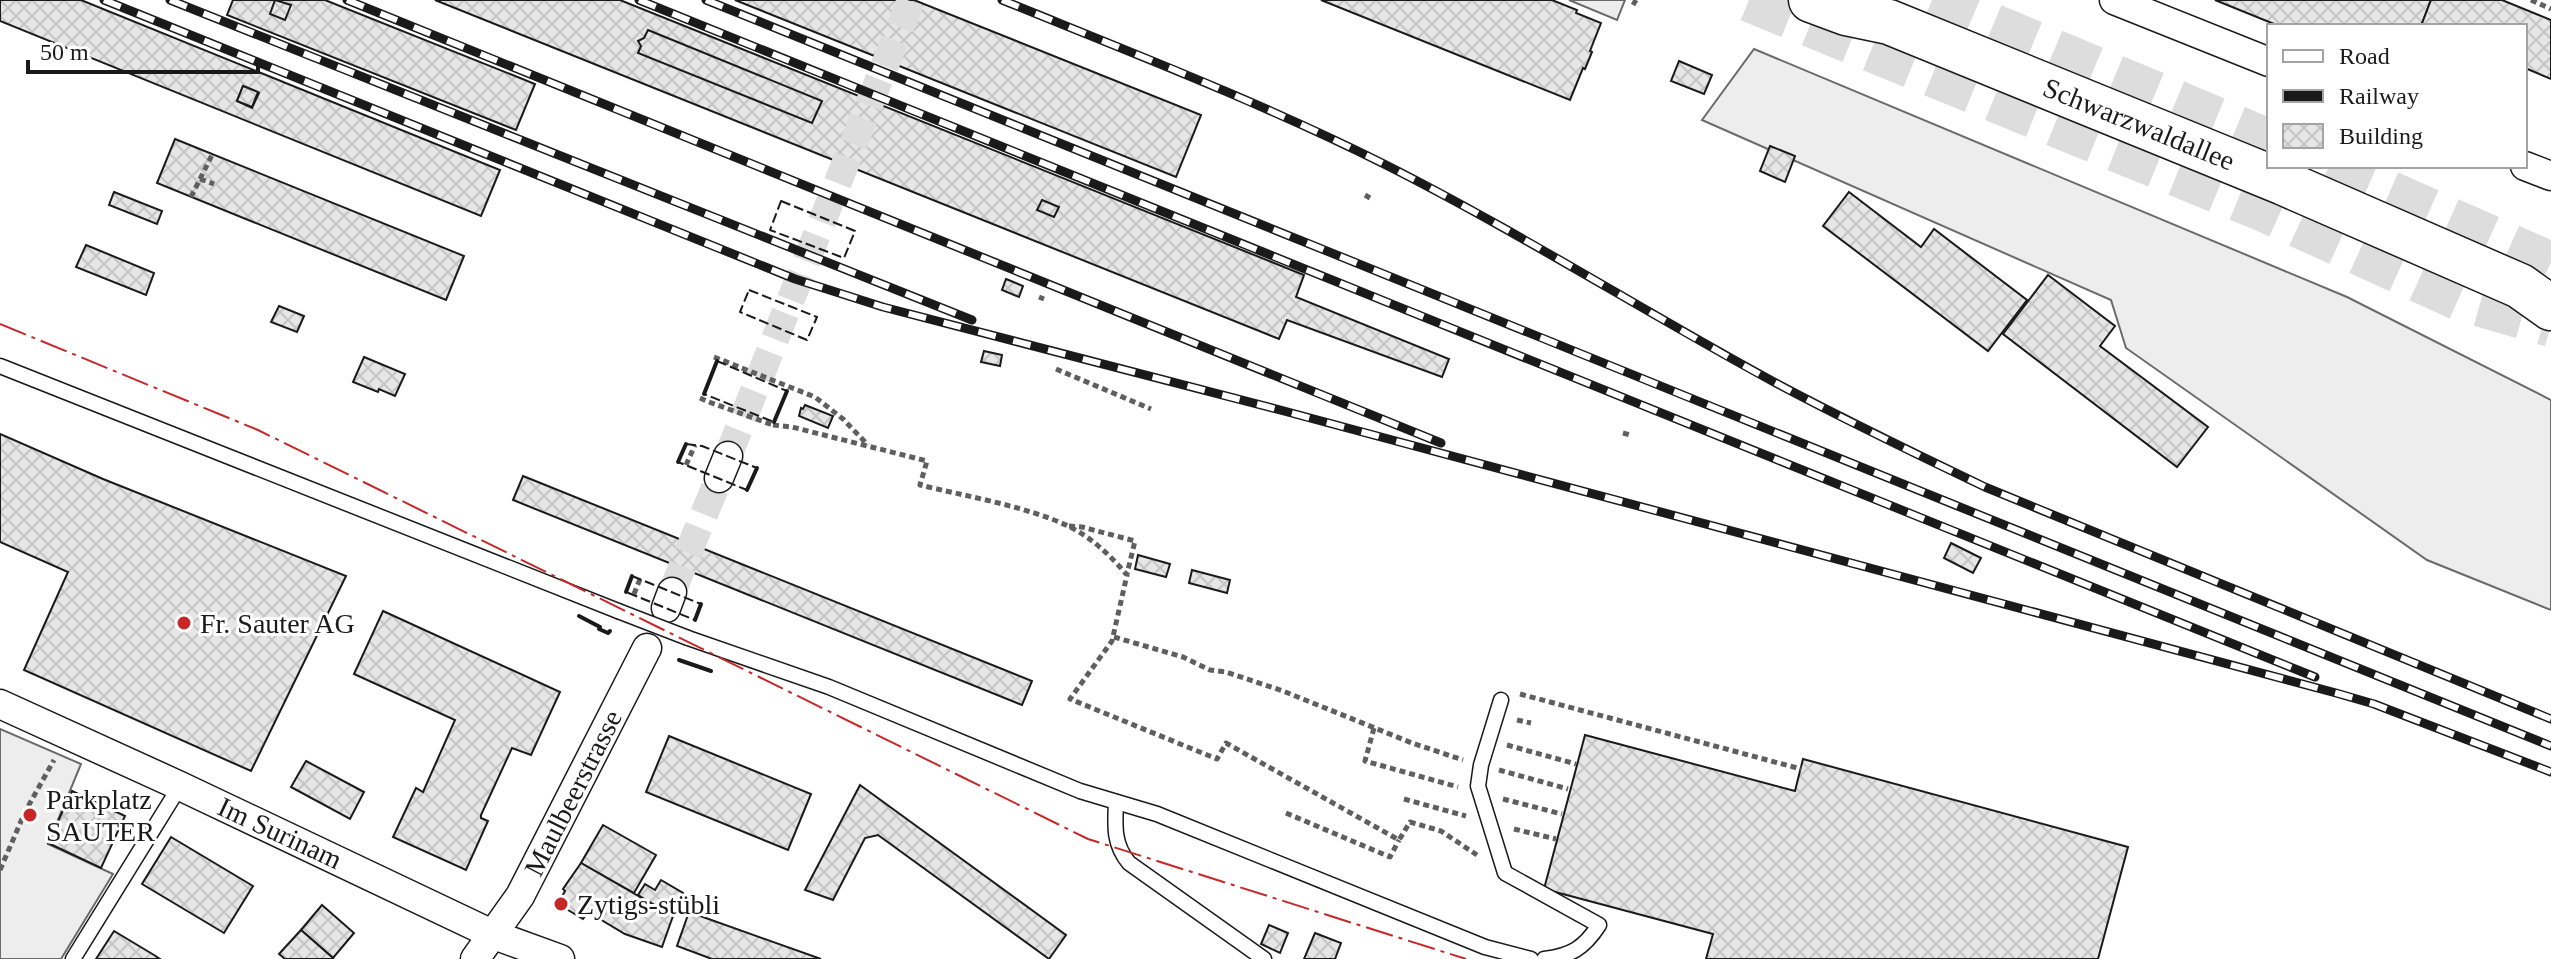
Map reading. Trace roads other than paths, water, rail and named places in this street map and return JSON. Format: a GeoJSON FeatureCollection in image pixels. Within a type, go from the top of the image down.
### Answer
{"type":"FeatureCollection","features":[{"type":"Feature","properties":{"kind":"main road","name":"Schwarzwaldallee"},"geometry":{"type":"LineString","coordinates":[[1811,0],[1846,13],[1876,11],[2541,295]]}},
{"type":"Feature","properties":{"kind":"street"},"geometry":{"type":"LineString","coordinates":[[2114,0],[2267,61]]}},
{"type":"Feature","properties":{"kind":"street"},"geometry":{"type":"LineString","coordinates":[[2527,167],[2551,176]]}},
{"type":"Feature","properties":{"kind":"street","name":"Maulbeerstrasse"},"geometry":{"type":"LineString","coordinates":[[475,959],[520,896],[647,648]]}},
{"type":"Feature","properties":{"kind":"street","name":"Im Surinam"},"geometry":{"type":"LineString","coordinates":[[0,704],[494,935],[560,959]]}},
{"type":"Feature","properties":{"kind":"lane"},"geometry":{"type":"LineString","coordinates":[[0,366],[618,611],[829,687],[1080,791],[1157,814],[1485,947],[1531,959]]}},
{"type":"Feature","properties":{"kind":"lane"},"geometry":{"type":"LineString","coordinates":[[1507,696],[1489,740],[1478,783],[1507,876],[1599,925],[1587,943],[1564,956],[1544,959]]}},
{"type":"Feature","properties":{"kind":"lane"},"geometry":{"type":"LineString","coordinates":[[73,959],[180,786]]}},
{"type":"Feature","properties":{"kind":"lane"},"geometry":{"type":"LineString","coordinates":[[1116,802],[1116,838],[1119,850],[1129,863],[1264,959]]}},
{"type":"Feature","properties":{"kind":"tunnel"},"geometry":{"type":"LineString","coordinates":[[728,456],[911,0]]}},
{"type":"Feature","properties":{"kind":"tunnel"},"geometry":{"type":"LineString","coordinates":[[1749,0],[2264,210],[2460,299],[2551,325]]}},
{"type":"Feature","properties":{"kind":"tunnel"},"geometry":{"type":"LineString","coordinates":[[1932,0],[2267,140]]}},
{"type":"Feature","properties":{"kind":"tunnel"},"geometry":{"type":"LineString","coordinates":[[2334,168],[2551,264]]}},
{"type":"Feature","properties":{"kind":"tunnel"},"geometry":{"type":"LineString","coordinates":[[672,592],[719,478]]}},
{"type":"Feature","properties":{"kind":"railway"},"geometry":{"type":"LineString","coordinates":[[104,0],[795,279],[883,307],[1284,411],[2336,693],[2374,704],[2551,772]]}},
{"type":"Feature","properties":{"kind":"railway"},"geometry":{"type":"LineString","coordinates":[[170,0],[972,320]]}},
{"type":"Feature","properties":{"kind":"railway"},"geometry":{"type":"LineString","coordinates":[[347,0],[1441,443]]}},
{"type":"Feature","properties":{"kind":"railway"},"geometry":{"type":"LineString","coordinates":[[639,0],[2315,677]]}},
{"type":"Feature","properties":{"kind":"railway"},"geometry":{"type":"LineString","coordinates":[[706,0],[2551,746]]}},
{"type":"Feature","properties":{"kind":"railway"},"geometry":{"type":"LineString","coordinates":[[1002,0],[1242,99],[1384,164],[1483,216],[1774,382],[1985,487],[2551,719]]}},
{"type":"Feature","properties":{"kind":"place","name":"Fr. Sauter AG"},"geometry":{"type":"Point","coordinates":[184,623]}},
{"type":"Feature","properties":{"kind":"place","name":"Parkplatz SAUTER"},"geometry":{"type":"Point","coordinates":[30,815]}},
{"type":"Feature","properties":{"kind":"place","name":"Zytigs-stübli"},"geometry":{"type":"Point","coordinates":[561,904]}}]}
